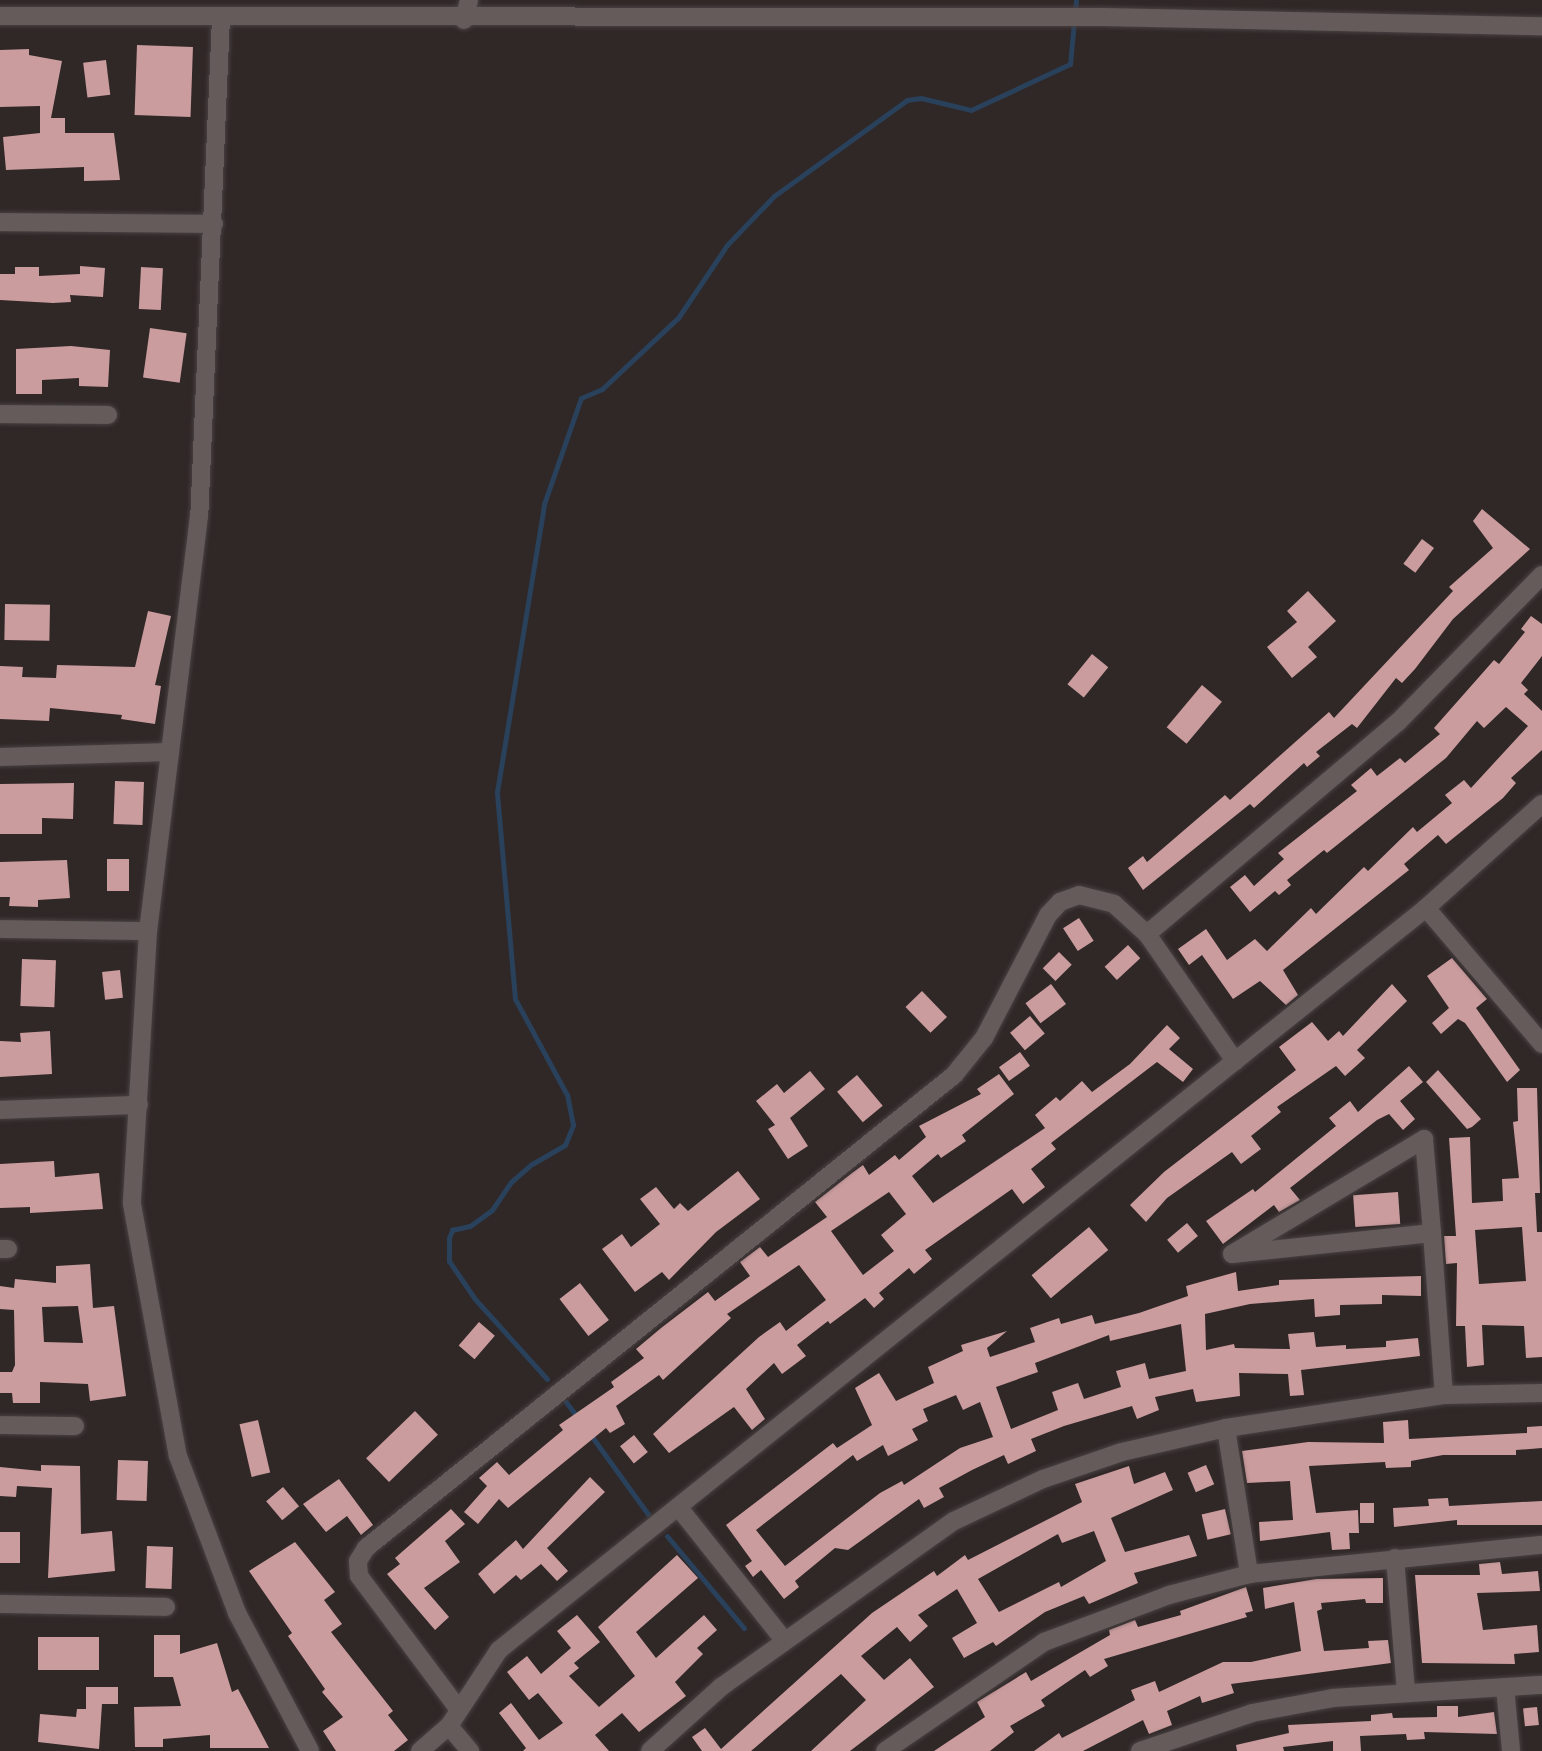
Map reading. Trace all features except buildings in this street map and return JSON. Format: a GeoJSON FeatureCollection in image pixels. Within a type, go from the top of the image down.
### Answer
{"type":"FeatureCollection","features":[{"type":"Feature","properties":{"kind":"street"},"geometry":{"type":"LineString","coordinates":[[464,20],[469,0]]}},
{"type":"Feature","properties":{"kind":"street"},"geometry":{"type":"LineString","coordinates":[[0,16],[96,8],[221,18],[1101,17],[1542,26]]}},
{"type":"Feature","properties":{"kind":"street"},"geometry":{"type":"LineString","coordinates":[[221,18],[199,516],[148,931],[132,1204],[178,1456],[237,1613],[310,1751]]}},
{"type":"Feature","properties":{"kind":"street"},"geometry":{"type":"LineString","coordinates":[[0,222],[214,224]]}},
{"type":"Feature","properties":{"kind":"street"},"geometry":{"type":"LineString","coordinates":[[0,414],[108,415]]}},
{"type":"Feature","properties":{"kind":"street"},"geometry":{"type":"LineString","coordinates":[[1147,934],[1398,722],[1542,575]]}},
{"type":"Feature","properties":{"kind":"street"},"geometry":{"type":"LineString","coordinates":[[0,757],[170,752]]}},
{"type":"Feature","properties":{"kind":"street"},"geometry":{"type":"LineString","coordinates":[[420,1751],[449,1726],[457,1707],[499,1650],[1426,908],[1542,804]]}},
{"type":"Feature","properties":{"kind":"street"},"geometry":{"type":"LineString","coordinates":[[457,1707],[359,1576],[358,1561],[366,1548],[954,1075],[984,1038],[1048,915],[1060,902],[1079,895],[1114,904],[1147,934],[1235,1061]]}},
{"type":"Feature","properties":{"kind":"street"},"geometry":{"type":"LineString","coordinates":[[1426,908],[1542,1044]]}},
{"type":"Feature","properties":{"kind":"street"},"geometry":{"type":"LineString","coordinates":[[0,929],[148,931]]}},
{"type":"Feature","properties":{"kind":"street"},"geometry":{"type":"LineString","coordinates":[[0,1110],[139,1105]]}},
{"type":"Feature","properties":{"kind":"street"},"geometry":{"type":"LineString","coordinates":[[1432,1233],[1232,1254],[1424,1139],[1432,1233],[1444,1395]]}},
{"type":"Feature","properties":{"kind":"street"},"geometry":{"type":"LineString","coordinates":[[650,1751],[784,1640],[954,1521],[1043,1479],[1109,1457],[1226,1428],[1444,1395],[1542,1393]]}},
{"type":"Feature","properties":{"kind":"street"},"geometry":{"type":"LineString","coordinates":[[0,1425],[75,1426]]}},
{"type":"Feature","properties":{"kind":"street"},"geometry":{"type":"LineString","coordinates":[[1226,1428],[1249,1574]]}},
{"type":"Feature","properties":{"kind":"street"},"geometry":{"type":"LineString","coordinates":[[679,1508],[784,1640]]}},
{"type":"Feature","properties":{"kind":"street"},"geometry":{"type":"LineString","coordinates":[[885,1751],[1044,1642],[1121,1611],[1249,1574],[1542,1545]]}},
{"type":"Feature","properties":{"kind":"street"},"geometry":{"type":"LineString","coordinates":[[1395,1558],[1406,1692]]}},
{"type":"Feature","properties":{"kind":"street"},"geometry":{"type":"LineString","coordinates":[[0,1604],[166,1607]]}},
{"type":"Feature","properties":{"kind":"street"},"geometry":{"type":"LineString","coordinates":[[1140,1751],[1252,1713],[1406,1692],[1542,1685]]}},
{"type":"Feature","properties":{"kind":"street"},"geometry":{"type":"LineString","coordinates":[[1505,1687],[1511,1751]]}},
{"type":"Feature","properties":{"kind":"street"},"geometry":{"type":"LineString","coordinates":[[449,1726],[470,1751]]}},
{"type":"Feature","properties":{"kind":"street"},"geometry":{"type":"LineString","coordinates":[[667,1736],[680,1751]]}},
{"type":"Feature","properties":{"kind":"waterway"},"geometry":{"type":"LineString","coordinates":[[547,1379],[475,1299],[449,1261],[449,1238],[452,1230],[470,1226],[492,1210],[511,1182],[532,1164],[565,1145],[573,1125],[567,1095],[515,999],[497,792],[544,504],[581,398],[602,389],[678,318],[727,245],[774,196],[907,100],[921,98],[971,110],[1070,64],[1076,0]]}},
{"type":"Feature","properties":{"kind":"waterway"},"geometry":{"type":"LineString","coordinates":[[566,1402],[579,1419]]}},
{"type":"Feature","properties":{"kind":"waterway"},"geometry":{"type":"LineString","coordinates":[[590,1434],[648,1514]]}},
{"type":"Feature","properties":{"kind":"waterway"},"geometry":{"type":"LineString","coordinates":[[667,1536],[744,1628]]}}]}
